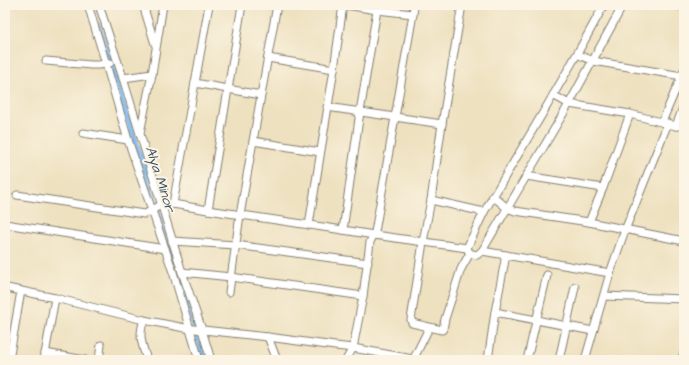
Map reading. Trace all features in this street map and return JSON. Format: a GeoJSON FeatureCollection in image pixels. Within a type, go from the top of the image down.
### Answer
{"type":"FeatureCollection","features":[{"type":"Feature","properties":{"kind":"street"},"geometry":{"type":"LineString","coordinates":[[88,5],[111,62],[122,78],[160,205],[211,360]]}},
{"type":"Feature","properties":{"kind":"street"},"geometry":{"type":"LineString","coordinates":[[99,5],[128,140],[173,272],[199,360]]}},
{"type":"Feature","properties":{"kind":"street"},"geometry":{"type":"LineString","coordinates":[[143,5],[156,46]]}},
{"type":"Feature","properties":{"kind":"street"},"geometry":{"type":"LineString","coordinates":[[139,134],[152,74],[163,5]]}},
{"type":"Feature","properties":{"kind":"street"},"geometry":{"type":"LineString","coordinates":[[173,204],[209,5]]}},
{"type":"Feature","properties":{"kind":"street"},"geometry":{"type":"LineString","coordinates":[[208,210],[242,5]]}},
{"type":"Feature","properties":{"kind":"street"},"geometry":{"type":"LineString","coordinates":[[229,292],[240,215],[277,5]]}},
{"type":"Feature","properties":{"kind":"street"},"geometry":{"type":"LineString","coordinates":[[309,225],[343,5]]}},
{"type":"Feature","properties":{"kind":"street"},"geometry":{"type":"LineString","coordinates":[[346,5],[413,14]]}},
{"type":"Feature","properties":{"kind":"street"},"geometry":{"type":"LineString","coordinates":[[346,360],[353,348],[368,263],[370,242],[375,232],[414,5]]}},
{"type":"Feature","properties":{"kind":"street"},"geometry":{"type":"LineString","coordinates":[[462,5],[410,321],[429,328],[442,330],[444,329],[445,319],[461,269],[484,212],[577,54],[604,5]]}},
{"type":"Feature","properties":{"kind":"street"},"geometry":{"type":"LineString","coordinates":[[17,195],[144,214],[152,211],[160,205],[173,204],[423,242],[468,251],[477,255],[482,251],[569,104],[623,5]]}},
{"type":"Feature","properties":{"kind":"street"},"geometry":{"type":"LineString","coordinates":[[674,5],[684,7]]}},
{"type":"Feature","properties":{"kind":"street"},"geometry":{"type":"LineString","coordinates":[[343,230],[360,112],[377,10]]}},
{"type":"Feature","properties":{"kind":"street"},"geometry":{"type":"LineString","coordinates":[[577,54],[593,61],[683,73],[610,273],[585,360]]}},
{"type":"Feature","properties":{"kind":"street"},"geometry":{"type":"LineString","coordinates":[[268,58],[334,69]]}},
{"type":"Feature","properties":{"kind":"street"},"geometry":{"type":"LineString","coordinates":[[46,61],[91,65],[111,62]]}},
{"type":"Feature","properties":{"kind":"street"},"geometry":{"type":"LineString","coordinates":[[122,78],[152,74]]}},
{"type":"Feature","properties":{"kind":"street"},"geometry":{"type":"LineString","coordinates":[[196,83],[261,95]]}},
{"type":"Feature","properties":{"kind":"street"},"geometry":{"type":"LineString","coordinates":[[553,95],[569,104],[630,114],[676,126],[684,126]]}},
{"type":"Feature","properties":{"kind":"street"},"geometry":{"type":"LineString","coordinates":[[676,126],[684,105]]}},
{"type":"Feature","properties":{"kind":"street"},"geometry":{"type":"LineString","coordinates":[[328,107],[442,124]]}},
{"type":"Feature","properties":{"kind":"street"},"geometry":{"type":"LineString","coordinates":[[589,222],[630,114]]}},
{"type":"Feature","properties":{"kind":"street"},"geometry":{"type":"LineString","coordinates":[[83,133],[128,140]]}},
{"type":"Feature","properties":{"kind":"street"},"geometry":{"type":"LineString","coordinates":[[253,141],[320,152]]}},
{"type":"Feature","properties":{"kind":"street"},"geometry":{"type":"LineString","coordinates":[[526,176],[603,188]]}},
{"type":"Feature","properties":{"kind":"street"},"geometry":{"type":"LineString","coordinates":[[493,196],[507,208],[524,213],[589,222],[684,241]]}},
{"type":"Feature","properties":{"kind":"street"},"geometry":{"type":"LineString","coordinates":[[431,200],[484,212]]}},
{"type":"Feature","properties":{"kind":"street"},"geometry":{"type":"LineString","coordinates":[[5,224],[165,249]]}},
{"type":"Feature","properties":{"kind":"street"},"geometry":{"type":"LineString","coordinates":[[172,241],[236,245],[368,263]]}},
{"type":"Feature","properties":{"kind":"street"},"geometry":{"type":"LineString","coordinates":[[482,251],[610,273]]}},
{"type":"Feature","properties":{"kind":"street"},"geometry":{"type":"LineString","coordinates":[[488,360],[495,312],[506,255]]}},
{"type":"Feature","properties":{"kind":"street"},"geometry":{"type":"LineString","coordinates":[[182,272],[231,277],[362,296]]}},
{"type":"Feature","properties":{"kind":"street"},"geometry":{"type":"LineString","coordinates":[[528,360],[547,275]]}},
{"type":"Feature","properties":{"kind":"street"},"geometry":{"type":"LineString","coordinates":[[559,360],[575,287]]}},
{"type":"Feature","properties":{"kind":"street"},"geometry":{"type":"LineString","coordinates":[[7,288],[144,320],[190,329],[353,348],[415,360],[429,328]]}},
{"type":"Feature","properties":{"kind":"street"},"geometry":{"type":"LineString","coordinates":[[9,360],[22,291]]}},
{"type":"Feature","properties":{"kind":"street"},"geometry":{"type":"LineString","coordinates":[[604,296],[684,299]]}},
{"type":"Feature","properties":{"kind":"street"},"geometry":{"type":"LineString","coordinates":[[55,298],[45,356],[85,360]]}},
{"type":"Feature","properties":{"kind":"street"},"geometry":{"type":"LineString","coordinates":[[495,312],[593,331]]}},
{"type":"Feature","properties":{"kind":"street"},"geometry":{"type":"LineString","coordinates":[[144,320],[141,338],[147,360]]}},
{"type":"Feature","properties":{"kind":"street"},"geometry":{"type":"LineString","coordinates":[[268,337],[277,360]]}},
{"type":"Feature","properties":{"kind":"street"},"geometry":{"type":"LineString","coordinates":[[99,360],[101,346]]}},
{"type":"Feature","properties":{"kind":"street"},"geometry":{"type":"LineString","coordinates":[[681,360],[684,353]]}},
{"type":"Feature","properties":{"kind":"waterway","name":"Alya Minor"},"geometry":{"type":"LineString","coordinates":[[98,26],[205,360]]}}]}
